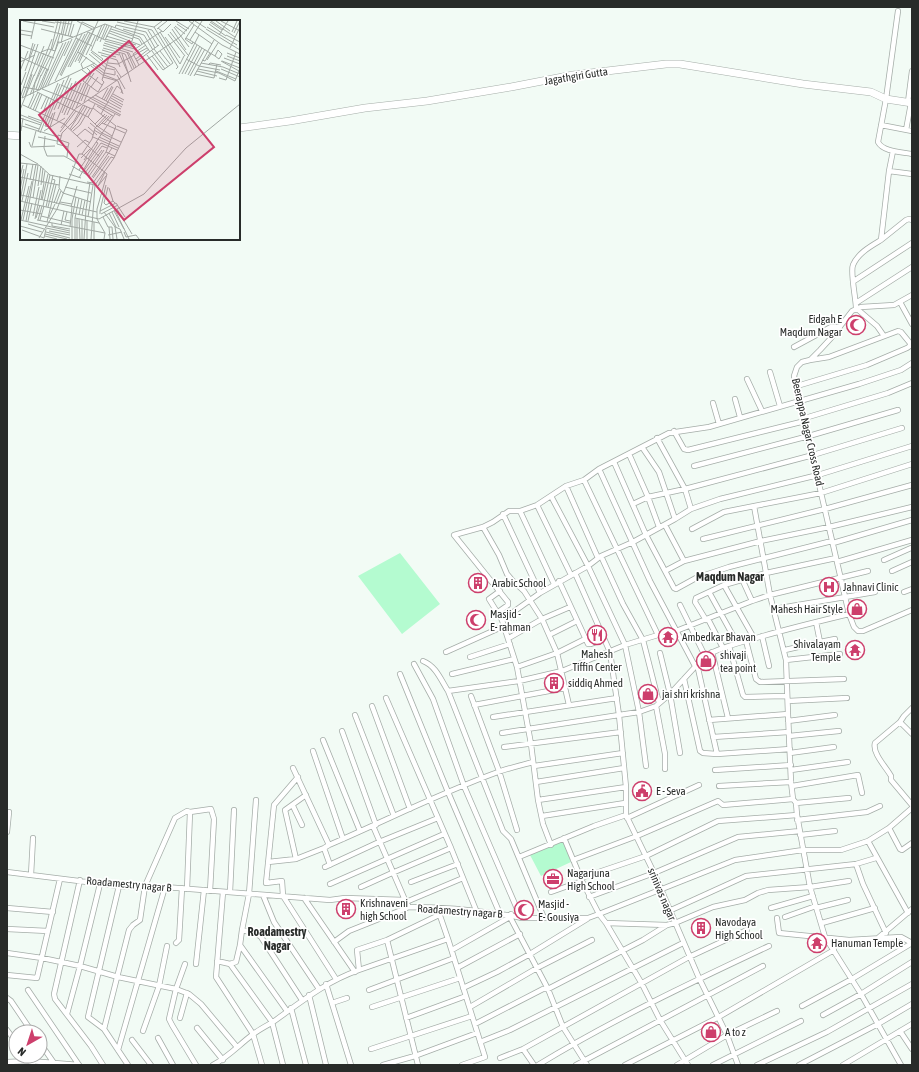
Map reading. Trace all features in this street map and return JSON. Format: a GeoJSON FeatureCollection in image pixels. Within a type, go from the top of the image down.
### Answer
{"type":"FeatureCollection","features":[{"type":"Feature","properties":{"kind":"street"},"geometry":{"type":"LineString","coordinates":[[898,11],[879,144],[893,151],[912,154]]}},
{"type":"Feature","properties":{"kind":"street","name":"Jagathgiri Gutta"},"geometry":{"type":"LineString","coordinates":[[240,128],[365,108],[427,101],[573,75],[666,64],[680,64],[803,84],[871,92],[886,99],[910,103]]}},
{"type":"Feature","properties":{"kind":"street"},"geometry":{"type":"LineString","coordinates":[[906,130],[910,103],[912,71]]}},
{"type":"Feature","properties":{"kind":"street"},"geometry":{"type":"LineString","coordinates":[[881,125],[912,130]]}},
{"type":"Feature","properties":{"kind":"street"},"geometry":{"type":"LineString","coordinates":[[7,136],[20,136]]}},
{"type":"Feature","properties":{"kind":"street"},"geometry":{"type":"LineString","coordinates":[[881,240],[889,171],[893,151]]}},
{"type":"Feature","properties":{"kind":"street"},"geometry":{"type":"LineString","coordinates":[[889,171],[912,174]]}},
{"type":"Feature","properties":{"kind":"street"},"geometry":{"type":"LineString","coordinates":[[884,336],[877,326],[856,308],[853,265],[863,252],[906,220],[912,220]]}},
{"type":"Feature","properties":{"kind":"street"},"geometry":{"type":"LineString","coordinates":[[854,281],[912,243]]}},
{"type":"Feature","properties":{"kind":"street"},"geometry":{"type":"LineString","coordinates":[[856,303],[912,267]]}},
{"type":"Feature","properties":{"kind":"street"},"geometry":{"type":"LineString","coordinates":[[856,308],[889,306],[912,295]]}},
{"type":"Feature","properties":{"kind":"street"},"geometry":{"type":"LineString","coordinates":[[900,302],[912,324]]}},
{"type":"Feature","properties":{"kind":"street","name":"Beerappa Nagar Cross Road"},"geometry":{"type":"LineString","coordinates":[[856,308],[848,315],[827,343],[810,360],[802,362],[795,371],[794,376],[809,436],[840,578],[849,614],[854,627],[858,631],[863,631],[912,610]]}},
{"type":"Feature","properties":{"kind":"street"},"geometry":{"type":"LineString","coordinates":[[794,347],[831,327],[840,327]]}},
{"type":"Feature","properties":{"kind":"street"},"geometry":{"type":"LineString","coordinates":[[797,386],[867,365],[910,346],[910,343],[901,332],[898,331],[830,357],[810,360]]}},
{"type":"Feature","properties":{"kind":"street"},"geometry":{"type":"LineString","coordinates":[[498,612],[509,603],[454,535],[483,527],[493,522],[503,514],[513,510],[520,511],[537,504],[566,486],[584,480],[642,446],[674,431],[708,427],[800,401],[885,376],[901,370],[912,363]]}},
{"type":"Feature","properties":{"kind":"street"},"geometry":{"type":"LineString","coordinates":[[770,372],[780,406]]}},
{"type":"Feature","properties":{"kind":"street"},"geometry":{"type":"LineString","coordinates":[[747,379],[762,411]]}},
{"type":"Feature","properties":{"kind":"street"},"geometry":{"type":"LineString","coordinates":[[674,431],[684,449],[688,450],[805,420],[888,393],[912,383]]}},
{"type":"Feature","properties":{"kind":"street"},"geometry":{"type":"LineString","coordinates":[[735,399],[740,417]]}},
{"type":"Feature","properties":{"kind":"street"},"geometry":{"type":"LineString","coordinates":[[713,403],[719,424]]}},
{"type":"Feature","properties":{"kind":"street"},"geometry":{"type":"LineString","coordinates":[[694,466],[809,436],[898,410]]}},
{"type":"Feature","properties":{"kind":"street"},"geometry":{"type":"LineString","coordinates":[[633,504],[648,497],[685,489],[813,455],[902,428]]}},
{"type":"Feature","properties":{"kind":"street"},"geometry":{"type":"LineString","coordinates":[[657,438],[685,489],[691,509]]}},
{"type":"Feature","properties":{"kind":"street"},"geometry":{"type":"LineString","coordinates":[[642,446],[659,472],[675,519]]}},
{"type":"Feature","properties":{"kind":"street"},"geometry":{"type":"LineString","coordinates":[[502,620],[554,584],[588,566],[600,557],[633,542],[691,509],[720,499],[818,476],[912,446]]}},
{"type":"Feature","properties":{"kind":"street"},"geometry":{"type":"LineString","coordinates":[[629,454],[648,497],[659,527]]}},
{"type":"Feature","properties":{"kind":"street"},"geometry":{"type":"LineString","coordinates":[[614,462],[646,534],[672,586],[676,589],[696,578],[729,566],[832,542],[912,520]]}},
{"type":"Feature","properties":{"kind":"street"},"geometry":{"type":"LineString","coordinates":[[692,529],[724,512],[821,493],[912,464]]}},
{"type":"Feature","properties":{"kind":"street"},"geometry":{"type":"LineString","coordinates":[[599,470],[650,582],[696,665],[717,754]]}},
{"type":"Feature","properties":{"kind":"street"},"geometry":{"type":"LineString","coordinates":[[584,480],[658,635]]}},
{"type":"Feature","properties":{"kind":"street"},"geometry":{"type":"LineString","coordinates":[[703,539],[825,509],[912,485]]}},
{"type":"Feature","properties":{"kind":"street"},"geometry":{"type":"LineString","coordinates":[[566,486],[623,604],[643,640],[658,705],[666,769]]}},
{"type":"Feature","properties":{"kind":"street"},"geometry":{"type":"LineString","coordinates":[[551,496],[588,566],[625,645],[639,712],[646,766]]}},
{"type":"Feature","properties":{"kind":"street","name":"srinivas nagar"},"geometry":{"type":"LineString","coordinates":[[537,504],[573,574],[610,652],[621,732],[627,816],[654,873],[669,911],[717,1018],[727,1035],[738,1065]]}},
{"type":"Feature","properties":{"kind":"street"},"geometry":{"type":"LineString","coordinates":[[754,506],[759,525],[770,595],[785,650],[791,784],[812,896],[822,923],[825,937],[861,994],[901,1065]]}},
{"type":"Feature","properties":{"kind":"street"},"geometry":{"type":"LineString","coordinates":[[665,571],[684,561],[761,541],[829,527],[912,507]]}},
{"type":"Feature","properties":{"kind":"street"},"geometry":{"type":"LineString","coordinates":[[520,511],[554,584]]}},
{"type":"Feature","properties":{"kind":"street"},"geometry":{"type":"LineString","coordinates":[[503,514],[540,593]]}},
{"type":"Feature","properties":{"kind":"street"},"geometry":{"type":"LineString","coordinates":[[665,525],[684,561]]}},
{"type":"Feature","properties":{"kind":"street"},"geometry":{"type":"LineString","coordinates":[[483,527],[507,574],[524,591],[542,619],[557,653],[569,705]]}},
{"type":"Feature","properties":{"kind":"street"},"geometry":{"type":"LineString","coordinates":[[723,648],[695,602],[696,598],[724,585],[742,579],[837,560],[910,540],[911,549],[884,560]]}},
{"type":"Feature","properties":{"kind":"street"},"geometry":{"type":"LineString","coordinates":[[892,571],[912,562]]}},
{"type":"Feature","properties":{"kind":"street"},"geometry":{"type":"LineString","coordinates":[[448,692],[519,681],[562,671],[625,645],[676,631],[770,595],[868,571]]}},
{"type":"Feature","properties":{"kind":"street"},"geometry":{"type":"LineString","coordinates":[[742,579],[752,601]]}},
{"type":"Feature","properties":{"kind":"street"},"geometry":{"type":"LineString","coordinates":[[560,581],[585,639],[589,644],[604,639]]}},
{"type":"Feature","properties":{"kind":"street"},"geometry":{"type":"LineString","coordinates":[[724,585],[754,638]]}},
{"type":"Feature","properties":{"kind":"street"},"geometry":{"type":"LineString","coordinates":[[904,592],[912,589]]}},
{"type":"Feature","properties":{"kind":"street"},"geometry":{"type":"LineString","coordinates":[[500,591],[489,599],[502,620],[517,667],[531,744],[538,800],[543,824],[551,845]]}},
{"type":"Feature","properties":{"kind":"street"},"geometry":{"type":"LineString","coordinates":[[709,592],[737,643]]}},
{"type":"Feature","properties":{"kind":"street"},"geometry":{"type":"LineString","coordinates":[[774,609],[875,592]]}},
{"type":"Feature","properties":{"kind":"street"},"geometry":{"type":"LineString","coordinates":[[680,605],[705,656]]}},
{"type":"Feature","properties":{"kind":"street"},"geometry":{"type":"LineString","coordinates":[[509,638],[542,619],[570,607]]}},
{"type":"Feature","properties":{"kind":"street"},"geometry":{"type":"LineString","coordinates":[[502,733],[639,712],[658,705],[705,656],[712,652],[780,630],[849,614]]}},
{"type":"Feature","properties":{"kind":"street"},"geometry":{"type":"LineString","coordinates":[[549,634],[577,621]]}},
{"type":"Feature","properties":{"kind":"street"},"geometry":{"type":"LineString","coordinates":[[816,622],[820,642]]}},
{"type":"Feature","properties":{"kind":"street"},"geometry":{"type":"LineString","coordinates":[[446,652],[504,626]]}},
{"type":"Feature","properties":{"kind":"street"},"geometry":{"type":"LineString","coordinates":[[762,636],[769,666]]}},
{"type":"Feature","properties":{"kind":"street"},"geometry":{"type":"LineString","coordinates":[[517,667],[557,653],[585,639]]}},
{"type":"Feature","properties":{"kind":"street"},"geometry":{"type":"LineString","coordinates":[[785,650],[835,639]]}},
{"type":"Feature","properties":{"kind":"street"},"geometry":{"type":"LineString","coordinates":[[746,640],[753,669],[758,681],[760,682],[844,679]]}},
{"type":"Feature","properties":{"kind":"street"},"geometry":{"type":"LineString","coordinates":[[470,657],[510,644]]}},
{"type":"Feature","properties":{"kind":"street"},"geometry":{"type":"LineString","coordinates":[[729,646],[743,695],[745,697],[847,698]]}},
{"type":"Feature","properties":{"kind":"street"},"geometry":{"type":"LineString","coordinates":[[712,652],[728,718]]}},
{"type":"Feature","properties":{"kind":"street"},"geometry":{"type":"LineString","coordinates":[[660,653],[670,694],[680,753]]}},
{"type":"Feature","properties":{"kind":"street"},"geometry":{"type":"LineString","coordinates":[[786,660],[840,654]]}},
{"type":"Feature","properties":{"kind":"street"},"geometry":{"type":"LineString","coordinates":[[452,674],[514,659]]}},
{"type":"Feature","properties":{"kind":"street"},"geometry":{"type":"LineString","coordinates":[[423,661],[429,663],[438,674],[448,692],[504,834],[511,839],[544,918]]}},
{"type":"Feature","properties":{"kind":"street"},"geometry":{"type":"LineString","coordinates":[[414,664],[433,699],[464,786],[521,918]]}},
{"type":"Feature","properties":{"kind":"street"},"geometry":{"type":"LineString","coordinates":[[400,674],[500,914]]}},
{"type":"Feature","properties":{"kind":"street"},"geometry":{"type":"LineString","coordinates":[[684,679],[700,751],[703,753],[717,754],[790,751],[834,747]]}},
{"type":"Feature","properties":{"kind":"street"},"geometry":{"type":"LineString","coordinates":[[474,705],[565,688]]}},
{"type":"Feature","properties":{"kind":"street"},"geometry":{"type":"LineString","coordinates":[[470,696],[499,771],[517,830]]}},
{"type":"Feature","properties":{"kind":"street"},"geometry":{"type":"LineString","coordinates":[[386,698],[458,864],[476,910]]}},
{"type":"Feature","properties":{"kind":"street"},"geometry":{"type":"LineString","coordinates":[[493,717],[617,698]]}},
{"type":"Feature","properties":{"kind":"street"},"geometry":{"type":"LineString","coordinates":[[372,706],[410,809]]}},
{"type":"Feature","properties":{"kind":"street"},"geometry":{"type":"LineString","coordinates":[[912,708],[900,722],[875,743],[874,747],[876,753],[891,776],[891,780],[912,806]]}},
{"type":"Feature","properties":{"kind":"street"},"geometry":{"type":"LineString","coordinates":[[709,720],[788,714]]}},
{"type":"Feature","properties":{"kind":"street"},"geometry":{"type":"LineString","coordinates":[[355,715],[394,816]]}},
{"type":"Feature","properties":{"kind":"street"},"geometry":{"type":"LineString","coordinates":[[788,721],[835,715]]}},
{"type":"Feature","properties":{"kind":"street"},"geometry":{"type":"LineString","coordinates":[[900,722],[912,734]]}},
{"type":"Feature","properties":{"kind":"street"},"geometry":{"type":"LineString","coordinates":[[342,730],[379,842],[406,901],[463,878]]}},
{"type":"Feature","properties":{"kind":"street"},"geometry":{"type":"LineString","coordinates":[[713,737],[839,731]]}},
{"type":"Feature","properties":{"kind":"street"},"geometry":{"type":"LineString","coordinates":[[504,747],[621,732]]}},
{"type":"Feature","properties":{"kind":"street"},"geometry":{"type":"LineString","coordinates":[[323,740],[360,831]]}},
{"type":"Feature","properties":{"kind":"street"},"geometry":{"type":"LineString","coordinates":[[313,751],[343,839]]}},
{"type":"Feature","properties":{"kind":"street"},"geometry":{"type":"LineString","coordinates":[[268,862],[296,859],[324,848],[429,800],[499,771],[534,764],[623,753]]}},
{"type":"Feature","properties":{"kind":"street"},"geometry":{"type":"LineString","coordinates":[[715,770],[791,768],[848,762]]}},
{"type":"Feature","properties":{"kind":"street"},"geometry":{"type":"LineString","coordinates":[[293,768],[329,845]]}},
{"type":"Feature","properties":{"kind":"street"},"geometry":{"type":"LineString","coordinates":[[536,782],[624,768]]}},
{"type":"Feature","properties":{"kind":"street"},"geometry":{"type":"LineString","coordinates":[[719,786],[791,784],[858,775],[862,793]]}},
{"type":"Feature","properties":{"kind":"street"},"geometry":{"type":"LineString","coordinates":[[298,777],[274,805],[266,883],[282,881],[283,896],[336,979]]}},
{"type":"Feature","properties":{"kind":"street"},"geometry":{"type":"LineString","coordinates":[[519,857],[551,845],[564,838],[627,816],[699,785]]}},
{"type":"Feature","properties":{"kind":"street"},"geometry":{"type":"LineString","coordinates":[[538,800],[626,787]]}},
{"type":"Feature","properties":{"kind":"street"},"geometry":{"type":"LineString","coordinates":[[296,859],[285,810],[286,808],[293,806],[306,795]]}},
{"type":"Feature","properties":{"kind":"street"},"geometry":{"type":"LineString","coordinates":[[573,860],[637,836],[718,801],[723,805],[849,798]]}},
{"type":"Feature","properties":{"kind":"street"},"geometry":{"type":"LineString","coordinates":[[217,961],[230,964],[236,962],[249,894],[256,800]]}},
{"type":"Feature","properties":{"kind":"street"},"geometry":{"type":"LineString","coordinates":[[542,816],[626,803]]}},
{"type":"Feature","properties":{"kind":"street"},"geometry":{"type":"LineString","coordinates":[[293,806],[302,825]]}},
{"type":"Feature","properties":{"kind":"street"},"geometry":{"type":"LineString","coordinates":[[551,892],[646,856],[718,821],[867,812],[880,806]]}},
{"type":"Feature","properties":{"kind":"street","name":"Roadamestry nagar B"},"geometry":{"type":"LineString","coordinates":[[7,872],[119,886],[165,887],[330,900],[345,898],[406,901],[409,907],[436,907],[476,910],[521,918],[588,918],[735,860],[803,850],[841,850],[868,841],[889,828],[912,806]]}},
{"type":"Feature","properties":{"kind":"street"},"geometry":{"type":"LineString","coordinates":[[104,1029],[129,930],[140,920],[145,886],[175,818],[187,811],[190,812],[211,809],[214,818],[210,891]]}},
{"type":"Feature","properties":{"kind":"street"},"geometry":{"type":"LineString","coordinates":[[230,892],[234,810]]}},
{"type":"Feature","properties":{"kind":"street"},"geometry":{"type":"LineString","coordinates":[[7,832],[9,812]]}},
{"type":"Feature","properties":{"kind":"street"},"geometry":{"type":"LineString","coordinates":[[176,943],[179,940],[190,812]]}},
{"type":"Feature","properties":{"kind":"street"},"geometry":{"type":"LineString","coordinates":[[325,867],[379,842],[438,818]]}},
{"type":"Feature","properties":{"kind":"street"},"geometry":{"type":"LineString","coordinates":[[889,828],[900,850],[905,849],[912,843]]}},
{"type":"Feature","properties":{"kind":"street"},"geometry":{"type":"LineString","coordinates":[[589,897],[654,873],[738,837],[835,831]]}},
{"type":"Feature","properties":{"kind":"street"},"geometry":{"type":"LineString","coordinates":[[330,884],[444,834]]}},
{"type":"Feature","properties":{"kind":"street"},"geometry":{"type":"LineString","coordinates":[[31,876],[33,838]]}},
{"type":"Feature","properties":{"kind":"street"},"geometry":{"type":"LineString","coordinates":[[564,838],[589,897],[622,950],[652,1002],[660,1020],[687,1063]]}},
{"type":"Feature","properties":{"kind":"street"},"geometry":{"type":"LineString","coordinates":[[868,841],[876,858],[910,911],[886,933],[878,938]]}},
{"type":"Feature","properties":{"kind":"street"},"geometry":{"type":"LineString","coordinates":[[324,848],[330,865]]}},
{"type":"Feature","properties":{"kind":"street"},"geometry":{"type":"LineString","coordinates":[[361,888],[451,848]]}},
{"type":"Feature","properties":{"kind":"street"},"geometry":{"type":"LineString","coordinates":[[669,911],[746,876],[856,864],[876,858]]}},
{"type":"Feature","properties":{"kind":"street"},"geometry":{"type":"LineString","coordinates":[[411,882],[458,864]]}},
{"type":"Feature","properties":{"kind":"street"},"geometry":{"type":"LineString","coordinates":[[856,864],[863,884],[886,933]]}},
{"type":"Feature","properties":{"kind":"street"},"geometry":{"type":"LineString","coordinates":[[7,976],[37,978],[60,878]]}},
{"type":"Feature","properties":{"kind":"street"},"geometry":{"type":"LineString","coordinates":[[80,880],[54,994],[55,999],[91,1046],[103,1065]]}},
{"type":"Feature","properties":{"kind":"street"},"geometry":{"type":"LineString","coordinates":[[606,923],[667,925],[713,907],[745,900],[758,893],[768,890],[810,887],[849,881]]}},
{"type":"Feature","properties":{"kind":"street"},"geometry":{"type":"LineString","coordinates":[[67,1014],[100,884]]}},
{"type":"Feature","properties":{"kind":"street"},"geometry":{"type":"LineString","coordinates":[[119,886],[88,1017],[104,1029],[128,1065]]}},
{"type":"Feature","properties":{"kind":"street"},"geometry":{"type":"LineString","coordinates":[[118,1050],[165,887]]}},
{"type":"Feature","properties":{"kind":"street"},"geometry":{"type":"LineString","coordinates":[[196,964],[204,890]]}},
{"type":"Feature","properties":{"kind":"street"},"geometry":{"type":"LineString","coordinates":[[224,892],[216,977],[253,1034],[262,1065]]}},
{"type":"Feature","properties":{"kind":"street"},"geometry":{"type":"LineString","coordinates":[[263,895],[274,922],[319,989]]}},
{"type":"Feature","properties":{"kind":"street"},"geometry":{"type":"LineString","coordinates":[[771,908],[812,896]]}},
{"type":"Feature","properties":{"kind":"street"},"geometry":{"type":"LineString","coordinates":[[304,898],[334,942],[357,971]]}},
{"type":"Feature","properties":{"kind":"street"},"geometry":{"type":"LineString","coordinates":[[785,917],[816,907],[848,900]]}},
{"type":"Feature","properties":{"kind":"street"},"geometry":{"type":"LineString","coordinates":[[334,942],[349,931],[409,907]]}},
{"type":"Feature","properties":{"kind":"street"},"geometry":{"type":"LineString","coordinates":[[436,907],[452,950],[485,1057],[471,1064],[462,1065]]}},
{"type":"Feature","properties":{"kind":"street"},"geometry":{"type":"LineString","coordinates":[[7,908],[53,912]]}},
{"type":"Feature","properties":{"kind":"street"},"geometry":{"type":"LineString","coordinates":[[822,923],[875,908]]}},
{"type":"Feature","properties":{"kind":"street"},"geometry":{"type":"LineString","coordinates":[[357,971],[357,950],[387,940],[439,915]]}},
{"type":"Feature","properties":{"kind":"street"},"geometry":{"type":"LineString","coordinates":[[452,950],[511,916],[548,989],[563,1027],[587,1065]]}},
{"type":"Feature","properties":{"kind":"street"},"geometry":{"type":"LineString","coordinates":[[463,988],[530,954],[588,918]]}},
{"type":"Feature","properties":{"kind":"street"},"geometry":{"type":"LineString","coordinates":[[777,918],[779,933],[849,940],[901,937],[912,943]]}},
{"type":"Feature","properties":{"kind":"street"},"geometry":{"type":"LineString","coordinates":[[475,1024],[543,989],[548,989],[643,940],[667,925]]}},
{"type":"Feature","properties":{"kind":"street"},"geometry":{"type":"LineString","coordinates":[[7,929],[48,931]]}},
{"type":"Feature","properties":{"kind":"street"},"geometry":{"type":"LineString","coordinates":[[242,930],[257,934],[261,937],[302,1000]]}},
{"type":"Feature","properties":{"kind":"street"},"geometry":{"type":"LineString","coordinates":[[500,1058],[523,1049],[690,957],[747,930]]}},
{"type":"Feature","properties":{"kind":"street"},"geometry":{"type":"LineString","coordinates":[[457,968],[520,934]]}},
{"type":"Feature","properties":{"kind":"street"},"geometry":{"type":"LineString","coordinates":[[213,1065],[223,1060],[237,1046],[253,1034],[326,984],[357,971],[392,960],[448,939]]}},
{"type":"Feature","properties":{"kind":"street"},"geometry":{"type":"LineString","coordinates":[[387,940],[418,1065]]}},
{"type":"Feature","properties":{"kind":"street"},"geometry":{"type":"LineString","coordinates":[[470,1006],[537,968],[592,940]]}},
{"type":"Feature","properties":{"kind":"street"},"geometry":{"type":"LineString","coordinates":[[480,1042],[510,1030],[683,943]]}},
{"type":"Feature","properties":{"kind":"street"},"geometry":{"type":"LineString","coordinates":[[802,1006],[852,979],[912,943]]}},
{"type":"Feature","properties":{"kind":"street"},"geometry":{"type":"LineString","coordinates":[[240,945],[287,1011]]}},
{"type":"Feature","properties":{"kind":"street"},"geometry":{"type":"LineString","coordinates":[[143,1031],[159,986],[167,946]]}},
{"type":"Feature","properties":{"kind":"street"},"geometry":{"type":"LineString","coordinates":[[538,1065],[573,1044],[652,1002],[699,978],[769,946]]}},
{"type":"Feature","properties":{"kind":"street"},"geometry":{"type":"LineString","coordinates":[[625,1065],[717,1018],[834,950]]}},
{"type":"Feature","properties":{"kind":"street"},"geometry":{"type":"LineString","coordinates":[[7,953],[42,958],[80,966],[118,977],[176,989],[187,993],[201,1004],[237,1046]]}},
{"type":"Feature","properties":{"kind":"street"},"geometry":{"type":"LineString","coordinates":[[368,990],[454,958]]}},
{"type":"Feature","properties":{"kind":"street"},"geometry":{"type":"LineString","coordinates":[[823,1015],[861,994],[912,962]]}},
{"type":"Feature","properties":{"kind":"street"},"geometry":{"type":"LineString","coordinates":[[185,964],[176,989],[169,1019],[196,1065]]}},
{"type":"Feature","properties":{"kind":"street"},"geometry":{"type":"LineString","coordinates":[[230,964],[272,1022],[283,1065]]}},
{"type":"Feature","properties":{"kind":"street"},"geometry":{"type":"LineString","coordinates":[[576,1065],[763,966]]}},
{"type":"Feature","properties":{"kind":"street"},"geometry":{"type":"LineString","coordinates":[[372,1008],[460,978]]}},
{"type":"Feature","properties":{"kind":"street"},"geometry":{"type":"LineString","coordinates":[[326,984],[351,1065]]}},
{"type":"Feature","properties":{"kind":"street"},"geometry":{"type":"LineString","coordinates":[[757,1065],[827,1032],[912,984]]}},
{"type":"Feature","properties":{"kind":"street"},"geometry":{"type":"LineString","coordinates":[[28,990],[80,1065]]}},
{"type":"Feature","properties":{"kind":"street"},"geometry":{"type":"LineString","coordinates":[[180,1018],[187,993]]}},
{"type":"Feature","properties":{"kind":"street"},"geometry":{"type":"LineString","coordinates":[[309,995],[326,1065]]}},
{"type":"Feature","properties":{"kind":"street"},"geometry":{"type":"LineString","coordinates":[[406,1018],[466,996]]}},
{"type":"Feature","properties":{"kind":"street"},"geometry":{"type":"LineString","coordinates":[[7,998],[11,1001],[27,1024]]}},
{"type":"Feature","properties":{"kind":"street"},"geometry":{"type":"LineString","coordinates":[[332,1003],[347,998]]}},
{"type":"Feature","properties":{"kind":"street"},"geometry":{"type":"LineString","coordinates":[[799,1065],[878,1024],[912,1004]]}},
{"type":"Feature","properties":{"kind":"street"},"geometry":{"type":"LineString","coordinates":[[291,1008],[306,1065]]}},
{"type":"Feature","properties":{"kind":"street"},"geometry":{"type":"LineString","coordinates":[[676,1065],[687,1063],[727,1035],[777,1011]]}},
{"type":"Feature","properties":{"kind":"street"},"geometry":{"type":"LineString","coordinates":[[371,1049],[472,1016]]}},
{"type":"Feature","properties":{"kind":"street"},"geometry":{"type":"LineString","coordinates":[[713,1065],[801,1021]]}},
{"type":"Feature","properties":{"kind":"street"},"geometry":{"type":"LineString","coordinates":[[843,1065],[912,1024]]}},
{"type":"Feature","properties":{"kind":"street"},"geometry":{"type":"LineString","coordinates":[[197,1028],[223,1060]]}},
{"type":"Feature","properties":{"kind":"street"},"geometry":{"type":"LineString","coordinates":[[900,1031],[912,1049]]}},
{"type":"Feature","properties":{"kind":"street"},"geometry":{"type":"LineString","coordinates":[[384,1065],[416,1056],[477,1033]]}},
{"type":"Feature","properties":{"kind":"street"},"geometry":{"type":"LineString","coordinates":[[158,1038],[173,1065]]}},
{"type":"Feature","properties":{"kind":"street"},"geometry":{"type":"LineString","coordinates":[[132,1040],[151,1065]]}},
{"type":"Feature","properties":{"kind":"street"},"geometry":{"type":"LineString","coordinates":[[523,1049],[534,1065]]}},
{"type":"Feature","properties":{"kind":"street"},"geometry":{"type":"LineString","coordinates":[[48,1055],[54,1064],[80,1065]]}},
{"type":"Feature","properties":{"kind":"green space"},"geometry":{"type":"Polygon","coordinates":[[[400,553],[440,604],[402,634],[358,576],[400,553]]]}},
{"type":"Feature","properties":{"kind":"green space"},"geometry":{"type":"Polygon","coordinates":[[[564,841],[571,862],[541,876],[530,855],[564,841]]]}},
{"type":"Feature","properties":{"kind":"place","name":"Eidgah E Maqdum Nagar"},"geometry":{"type":"Point","coordinates":[856,325]}},
{"type":"Feature","properties":{"kind":"place","name":"Arabic School"},"geometry":{"type":"Point","coordinates":[478,583]}},
{"type":"Feature","properties":{"kind":"place","name":"Jahnavi Clinic"},"geometry":{"type":"Point","coordinates":[829,587]}},
{"type":"Feature","properties":{"kind":"place","name":"Mahesh Hair Style"},"geometry":{"type":"Point","coordinates":[857,609]}},
{"type":"Feature","properties":{"kind":"place","name":"Masjid - E- rahman"},"geometry":{"type":"Point","coordinates":[476,620]}},
{"type":"Feature","properties":{"kind":"place","name":"Mahesh Tiffin Center"},"geometry":{"type":"Point","coordinates":[597,635]}},
{"type":"Feature","properties":{"kind":"place","name":"Ambedkar Bhavan"},"geometry":{"type":"Point","coordinates":[668,637]}},
{"type":"Feature","properties":{"kind":"place","name":"Shivalayam Temple"},"geometry":{"type":"Point","coordinates":[855,650]}},
{"type":"Feature","properties":{"kind":"place","name":"shivaji tea point"},"geometry":{"type":"Point","coordinates":[706,661]}},
{"type":"Feature","properties":{"kind":"place","name":"siddiq Ahmed"},"geometry":{"type":"Point","coordinates":[554,683]}},
{"type":"Feature","properties":{"kind":"place","name":"jai shri krishna"},"geometry":{"type":"Point","coordinates":[648,694]}},
{"type":"Feature","properties":{"kind":"place","name":"E - Seva"},"geometry":{"type":"Point","coordinates":[642,791]}},
{"type":"Feature","properties":{"kind":"place","name":"Nagarjuna High School"},"geometry":{"type":"Point","coordinates":[553,879]}},
{"type":"Feature","properties":{"kind":"place","name":"Krishnaveni high School"},"geometry":{"type":"Point","coordinates":[346,909]}},
{"type":"Feature","properties":{"kind":"place","name":"Masjid - E- Gousiya"},"geometry":{"type":"Point","coordinates":[524,910]}},
{"type":"Feature","properties":{"kind":"place","name":"Navodaya High School"},"geometry":{"type":"Point","coordinates":[701,928]}},
{"type":"Feature","properties":{"kind":"place","name":"Hanuman Temple"},"geometry":{"type":"Point","coordinates":[817,943]}},
{"type":"Feature","properties":{"kind":"place","name":"A to z"},"geometry":{"type":"Point","coordinates":[711,1032]}},
{"type":"Feature","properties":{"kind":"district","name":"Maqdum Nagar"},"geometry":{"type":"Point","coordinates":[730,577]}},
{"type":"Feature","properties":{"kind":"district","name":"Roadamestry Nagar"},"geometry":{"type":"Point","coordinates":[277,939]}}]}
